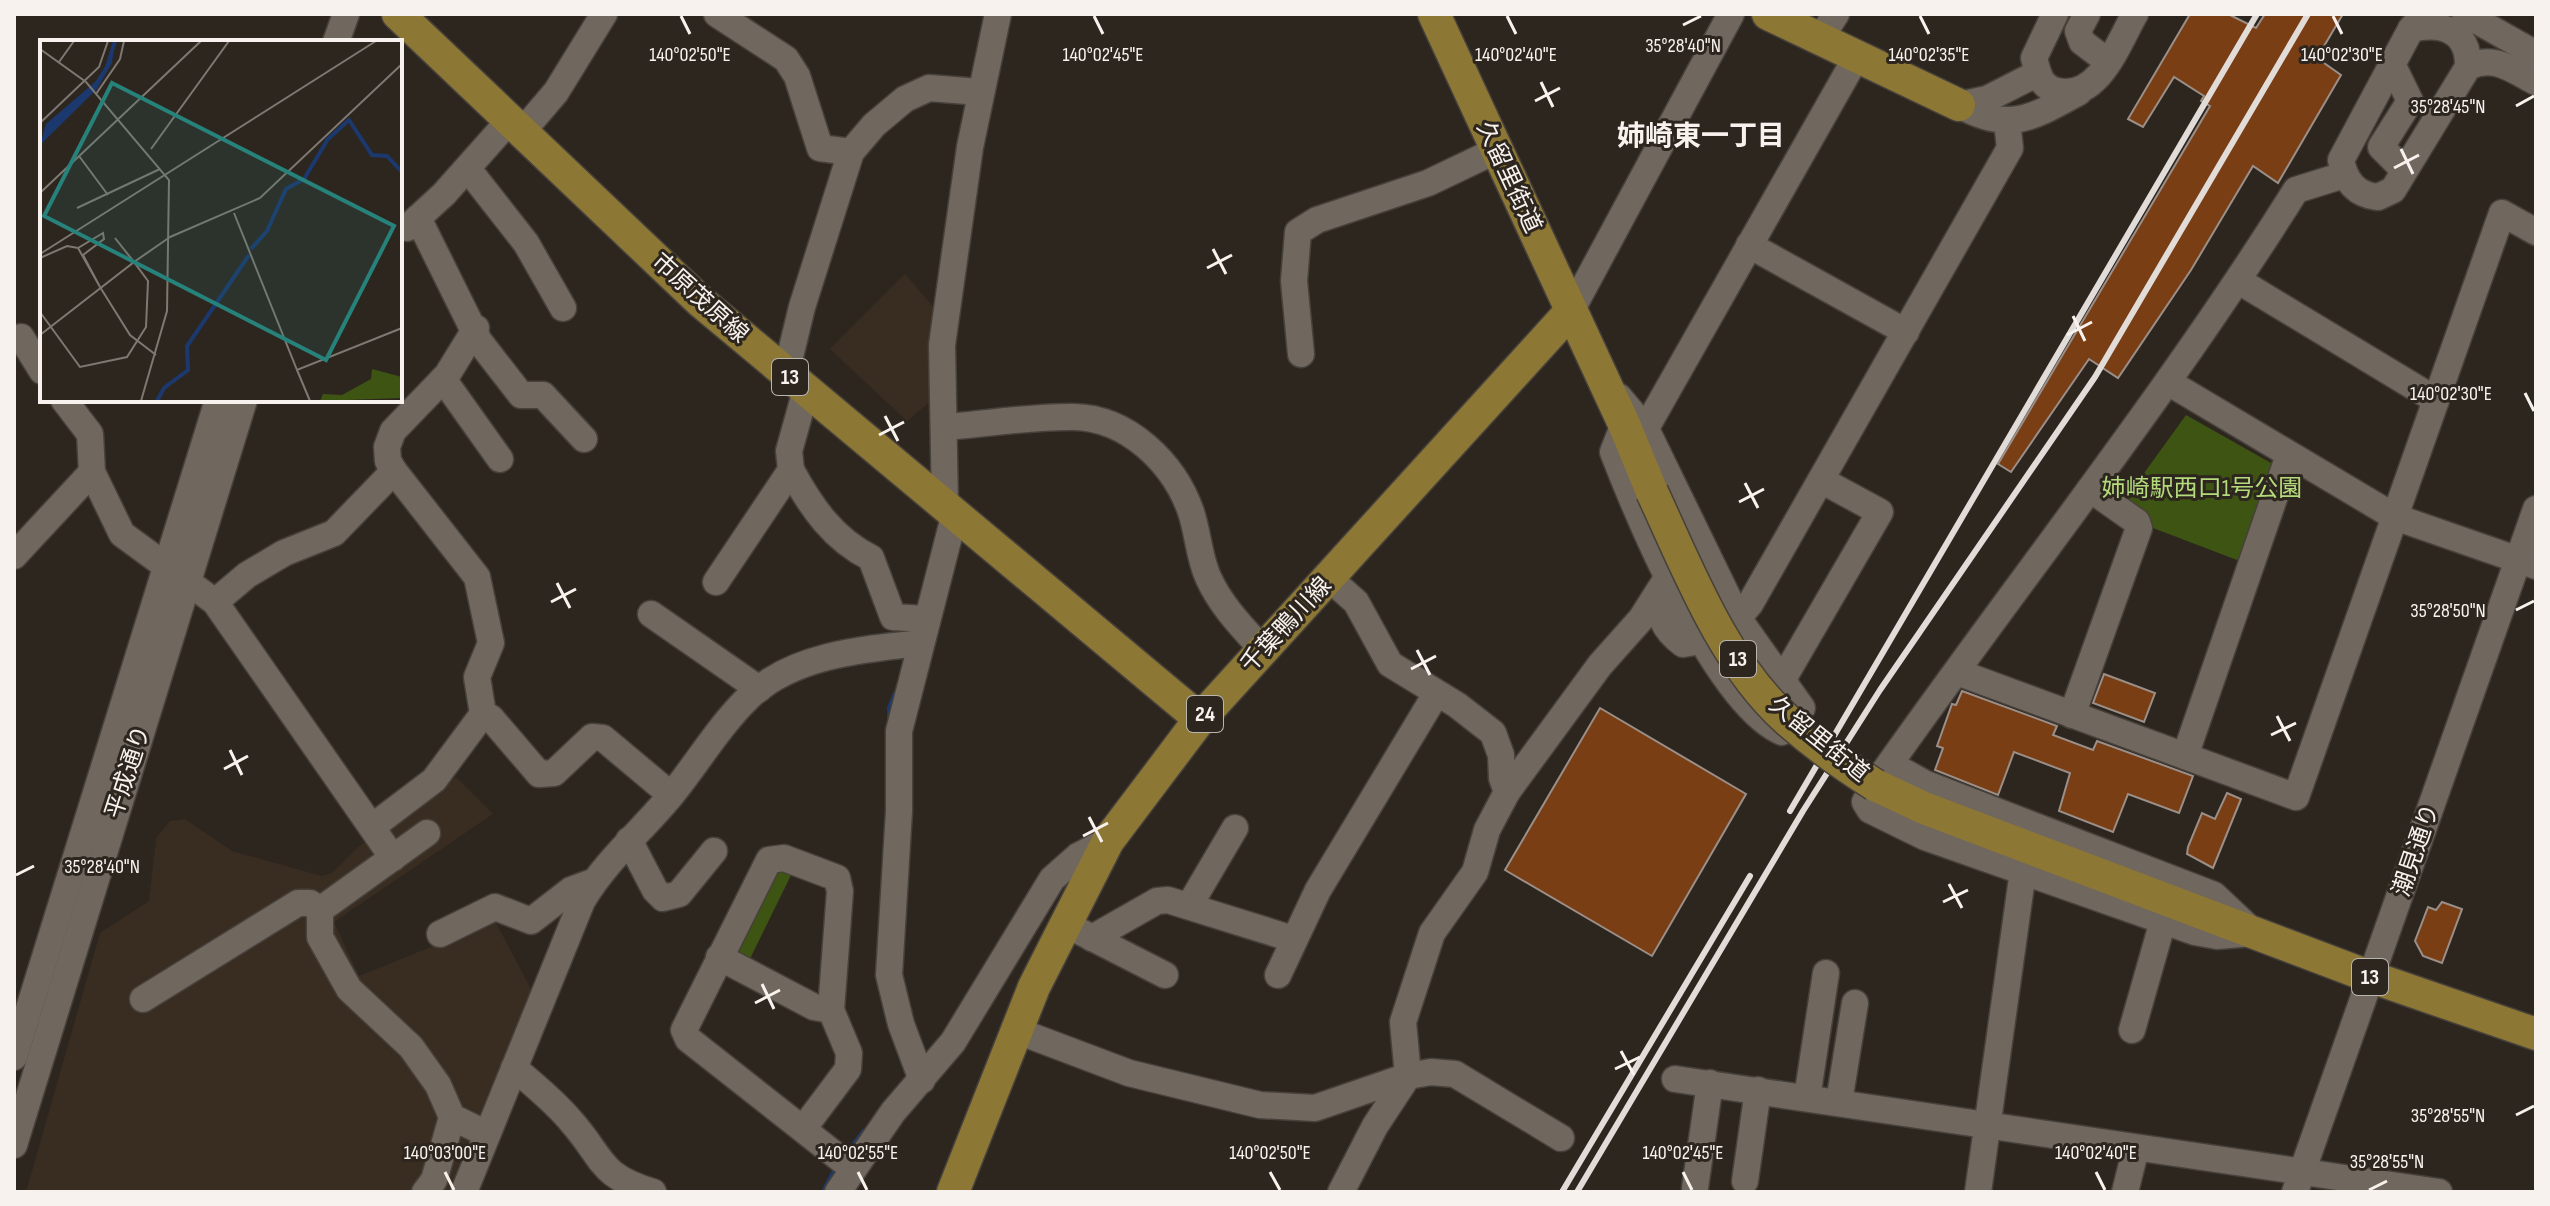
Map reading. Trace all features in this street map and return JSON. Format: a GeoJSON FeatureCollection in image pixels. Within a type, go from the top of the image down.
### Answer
{"type":"FeatureCollection","features":[{"type":"Feature","properties":{"kind":"main road","name":"市原茂原線"},"geometry":{"type":"LineString","coordinates":[[398,14],[700,301],[1200,719]]}},
{"type":"Feature","properties":{"kind":"main road","name":"久留里街道"},"geometry":{"type":"LineString","coordinates":[[1434,14],[1603,378],[1635,434],[1652,492],[1725,639],[1767,698],[1830,753],[1875,785],[1914,804],[2371,977],[2536,1034]]}},
{"type":"Feature","properties":{"kind":"main road"},"geometry":{"type":"LineString","coordinates":[[1768,14],[1828,26],[1857,56],[1959,105]]}},
{"type":"Feature","properties":{"kind":"main road","name":"千葉鴨川線"},"geometry":{"type":"LineString","coordinates":[[953,1192],[1015,1030],[1078,930],[1108,841],[1200,719],[1571,311]]}},
{"type":"Feature","properties":{"kind":"street"},"geometry":{"type":"LineString","coordinates":[[337,40],[346,14]]}},
{"type":"Feature","properties":{"kind":"street"},"geometry":{"type":"LineString","coordinates":[[354,40],[362,14]]}},
{"type":"Feature","properties":{"kind":"street"},"geometry":{"type":"LineString","coordinates":[[584,439],[543,395],[521,395],[479,341],[476,328],[413,223],[468,169],[556,92],[604,14]]}},
{"type":"Feature","properties":{"kind":"street"},"geometry":{"type":"LineString","coordinates":[[717,14],[786,59],[797,76],[820,148],[851,152]]}},
{"type":"Feature","properties":{"kind":"street"},"geometry":{"type":"LineString","coordinates":[[922,1080],[901,1024],[889,975],[899,811],[899,731],[950,510],[942,345],[980,92],[998,14]]}},
{"type":"Feature","properties":{"kind":"street"},"geometry":{"type":"LineString","coordinates":[[1571,311],[1731,14]]}},
{"type":"Feature","properties":{"kind":"street"},"geometry":{"type":"LineString","coordinates":[[2055,14],[2034,58],[2038,73],[2050,90],[2079,92]]}},
{"type":"Feature","properties":{"kind":"street"},"geometry":{"type":"LineString","coordinates":[[2087,14],[2078,31],[2082,42],[2107,61]]}},
{"type":"Feature","properties":{"kind":"street"},"geometry":{"type":"LineString","coordinates":[[1959,105],[1980,116],[2007,122],[2046,109],[2079,92],[2092,83],[2135,14]]}},
{"type":"Feature","properties":{"kind":"street"},"geometry":{"type":"LineString","coordinates":[[2465,14],[2536,54]]}},
{"type":"Feature","properties":{"kind":"street"},"geometry":{"type":"LineString","coordinates":[[2468,67],[2468,54],[2456,32],[2445,26],[2418,22],[2341,160],[2344,175],[2358,190],[2378,197],[2393,190],[2468,67],[2479,61],[2495,61],[2536,82]]}},
{"type":"Feature","properties":{"kind":"street"},"geometry":{"type":"LineString","coordinates":[[1635,434],[1738,618],[1802,708],[1782,732],[1766,725],[1725,678],[1664,583],[1613,452],[1635,434],[1749,245],[1857,56]]}},
{"type":"Feature","properties":{"kind":"street"},"geometry":{"type":"LineString","coordinates":[[2392,64],[2410,101],[2381,147],[2404,170]]}},
{"type":"Feature","properties":{"kind":"street"},"geometry":{"type":"LineString","coordinates":[[1959,105],[1987,99],[2038,73]]}},
{"type":"Feature","properties":{"kind":"street"},"geometry":{"type":"LineString","coordinates":[[924,631],[893,617],[871,558],[851,548],[819,516],[791,470],[789,451],[802,307],[851,152],[874,125],[905,99],[929,88],[980,92]]}},
{"type":"Feature","properties":{"kind":"street"},"geometry":{"type":"LineString","coordinates":[[1738,618],[1750,604],[2010,148],[2007,122]]}},
{"type":"Feature","properties":{"kind":"street"},"geometry":{"type":"LineString","coordinates":[[1301,354],[1294,281],[1298,232],[1317,220],[1428,183],[1497,150]]}},
{"type":"Feature","properties":{"kind":"street"},"geometry":{"type":"LineString","coordinates":[[468,169],[526,243],[563,308]]}},
{"type":"Feature","properties":{"kind":"street"},"geometry":{"type":"LineString","coordinates":[[2253,933],[2217,936],[2163,921],[1925,837],[1870,810],[1865,802],[2168,382],[2239,281],[2296,190],[2344,175]]}},
{"type":"Feature","properties":{"kind":"street"},"geometry":{"type":"LineString","coordinates":[[1957,672],[2296,797],[2502,213],[2536,232]]}},
{"type":"Feature","properties":{"kind":"street"},"geometry":{"type":"LineString","coordinates":[[1749,245],[1906,332]]}},
{"type":"Feature","properties":{"kind":"street"},"geometry":{"type":"LineString","coordinates":[[2239,281],[2436,400]]}},
{"type":"Feature","properties":{"kind":"street"},"geometry":{"type":"LineString","coordinates":[[476,328],[443,379],[393,431],[387,447],[394,471],[477,577],[491,643],[477,677],[483,714]]}},
{"type":"Feature","properties":{"kind":"street"},"geometry":{"type":"LineString","coordinates":[[26,334],[40,366]]}},
{"type":"Feature","properties":{"kind":"street"},"geometry":{"type":"LineString","coordinates":[[443,379],[489,439],[500,459]]}},
{"type":"Feature","properties":{"kind":"street"},"geometry":{"type":"LineString","coordinates":[[2168,382],[2395,517],[2527,563]]}},
{"type":"Feature","properties":{"kind":"street"},"geometry":{"type":"LineString","coordinates":[[66,402],[90,434],[92,472],[122,534],[215,602],[393,858]]}},
{"type":"Feature","properties":{"kind":"street","name":"平成通り"},"geometry":{"type":"LineString","coordinates":[[178,574],[218,402]]}},
{"type":"Feature","properties":{"kind":"street","name":"平成通り"},"geometry":{"type":"LineString","coordinates":[[14,1145],[129,730],[178,574],[243,402]]}},
{"type":"Feature","properties":{"kind":"street"},"geometry":{"type":"LineString","coordinates":[[945,427],[1075,416],[1098,421],[1144,442],[1169,471],[1190,510],[1207,575],[1226,610],[1263,650]]}},
{"type":"Feature","properties":{"kind":"street"},"geometry":{"type":"LineString","coordinates":[[2185,756],[2289,455]]}},
{"type":"Feature","properties":{"kind":"street"},"geometry":{"type":"LineString","coordinates":[[716,582],[791,470]]}},
{"type":"Feature","properties":{"kind":"street"},"geometry":{"type":"LineString","coordinates":[[215,602],[247,575],[284,553],[334,533],[394,471]]}},
{"type":"Feature","properties":{"kind":"street"},"geometry":{"type":"LineString","coordinates":[[14,556],[92,472]]}},
{"type":"Feature","properties":{"kind":"street"},"geometry":{"type":"LineString","coordinates":[[1783,679],[1880,512],[1821,480]]}},
{"type":"Feature","properties":{"kind":"street"},"geometry":{"type":"LineString","coordinates":[[2072,715],[2139,528],[2137,522],[2090,489]]}},
{"type":"Feature","properties":{"kind":"street","name":"潮見通り"},"geometry":{"type":"LineString","coordinates":[[2298,1182],[2371,977],[2527,563],[2536,509]]}},
{"type":"Feature","properties":{"kind":"street"},"geometry":{"type":"LineString","coordinates":[[1329,578],[1356,602],[1390,664],[1457,705],[1493,733],[1501,755],[1502,778],[1507,792]]}},
{"type":"Feature","properties":{"kind":"street"},"geometry":{"type":"LineString","coordinates":[[1341,1192],[1375,1126],[1408,1076],[1403,1022],[1432,933],[1475,872],[1487,830],[1507,792],[1664,583]]}},
{"type":"Feature","properties":{"kind":"street"},"geometry":{"type":"LineString","coordinates":[[651,614],[759,689]]}},
{"type":"Feature","properties":{"kind":"street"},"geometry":{"type":"LineString","coordinates":[[464,1192],[582,901],[593,882],[671,795],[731,718],[759,689],[799,665],[924,631]]}},
{"type":"Feature","properties":{"kind":"street"},"geometry":{"type":"LineString","coordinates":[[1278,975],[1318,890],[1436,694]]}},
{"type":"Feature","properties":{"kind":"street"},"geometry":{"type":"LineString","coordinates":[[483,714],[491,718],[539,774],[554,773],[592,737],[603,738],[671,795]]}},
{"type":"Feature","properties":{"kind":"street"},"geometry":{"type":"LineString","coordinates":[[372,827],[434,780],[470,726],[483,714]]}},
{"type":"Feature","properties":{"kind":"street","name":"平成通り"},"geometry":{"type":"LineString","coordinates":[[14,1057],[20,1016],[129,730]]}},
{"type":"Feature","properties":{"kind":"street"},"geometry":{"type":"LineString","coordinates":[[1880,778],[1926,784],[2214,895],[2253,933]]}},
{"type":"Feature","properties":{"kind":"street"},"geometry":{"type":"LineString","coordinates":[[1189,906],[1235,828]]}},
{"type":"Feature","properties":{"kind":"street"},"geometry":{"type":"LineString","coordinates":[[320,910],[427,833]]}},
{"type":"Feature","properties":{"kind":"street"},"geometry":{"type":"LineString","coordinates":[[629,840],[655,890],[663,898],[679,894],[714,851]]}},
{"type":"Feature","properties":{"kind":"street"},"geometry":{"type":"LineString","coordinates":[[838,1192],[893,1112],[953,1042],[1052,879],[1078,856],[1108,841]]}},
{"type":"Feature","properties":{"kind":"street"},"geometry":{"type":"LineString","coordinates":[[803,1129],[848,1069],[849,1053],[831,1010],[840,891],[837,878],[784,858],[769,860],[684,1030],[688,1039],[852,1168]]}},
{"type":"Feature","properties":{"kind":"street"},"geometry":{"type":"LineString","coordinates":[[1978,1192],[2023,871]]}},
{"type":"Feature","properties":{"kind":"street"},"geometry":{"type":"LineString","coordinates":[[440,934],[495,907],[531,921],[571,890],[593,882]]}},
{"type":"Feature","properties":{"kind":"street"},"geometry":{"type":"LineString","coordinates":[[1078,930],[1157,901],[1168,900],[1293,939]]}},
{"type":"Feature","properties":{"kind":"street"},"geometry":{"type":"LineString","coordinates":[[143,999],[298,903],[310,903],[320,910]]}},
{"type":"Feature","properties":{"kind":"street"},"geometry":{"type":"LineString","coordinates":[[320,910],[320,937],[349,989],[411,1047],[438,1085],[452,1117],[434,1180],[425,1192]]}},
{"type":"Feature","properties":{"kind":"street"},"geometry":{"type":"LineString","coordinates":[[2132,1030],[2163,921]]}},
{"type":"Feature","properties":{"kind":"street"},"geometry":{"type":"LineString","coordinates":[[1078,930],[1165,975]]}},
{"type":"Feature","properties":{"kind":"street"},"geometry":{"type":"LineString","coordinates":[[719,957],[814,1007],[831,1010]]}},
{"type":"Feature","properties":{"kind":"street"},"geometry":{"type":"LineString","coordinates":[[1807,1098],[1826,973]]}},
{"type":"Feature","properties":{"kind":"street"},"geometry":{"type":"LineString","coordinates":[[1839,1102],[1855,1003]]}},
{"type":"Feature","properties":{"kind":"street"},"geometry":{"type":"LineString","coordinates":[[1015,1030],[1129,1073],[1260,1105],[1315,1108],[1408,1076],[1431,1072],[1455,1074],[1561,1138]]}},
{"type":"Feature","properties":{"kind":"street"},"geometry":{"type":"LineString","coordinates":[[514,1068],[569,1118],[610,1185],[653,1192]]}},
{"type":"Feature","properties":{"kind":"street"},"geometry":{"type":"LineString","coordinates":[[1675,1079],[2136,1148],[2298,1182],[2439,1192]]}},
{"type":"Feature","properties":{"kind":"street"},"geometry":{"type":"LineString","coordinates":[[1695,1188],[1710,1083]]}},
{"type":"Feature","properties":{"kind":"street"},"geometry":{"type":"LineString","coordinates":[[1745,1181],[1758,1090]]}},
{"type":"Feature","properties":{"kind":"street"},"geometry":{"type":"LineString","coordinates":[[452,1117],[487,1134]]}},
{"type":"Feature","properties":{"kind":"street"},"geometry":{"type":"LineString","coordinates":[[2125,1192],[2136,1148]]}},
{"type":"Feature","properties":{"kind":"shaded area"},"geometry":{"type":"Polygon","coordinates":[[[905,274],[949,325],[939,394],[907,421],[830,349],[905,274]]]}},
{"type":"Feature","properties":{"kind":"shaded area"},"geometry":{"type":"Polygon","coordinates":[[[456,777],[493,814],[334,922],[359,976],[495,921],[532,991],[452,1192],[26,1192],[100,933],[149,901],[156,838],[170,821],[185,819],[232,851],[322,876],[332,873],[358,847],[456,777]]]}},
{"type":"Feature","properties":{"kind":"green space","name":"姉崎駅西口1号公園"},"geometry":{"type":"Polygon","coordinates":[[[2186,415],[2271,463],[2274,474],[2246,556],[2237,560],[2153,528],[2150,521],[2124,501],[2186,415]]]}},
{"type":"Feature","properties":{"kind":"green space"},"geometry":{"type":"Polygon","coordinates":[[[769,860],[797,863],[744,971],[719,957],[769,860]]]}},
{"type":"Feature","properties":{"kind":"building"},"geometry":{"type":"Polygon","coordinates":[[[2190,14],[2228,14],[2256,28],[2265,14],[2343,14],[2317,58],[2341,75],[2278,183],[2253,166],[2191,270],[2118,378],[2089,359],[2011,472],[1998,464],[2210,106],[2201,101],[2204,96],[2174,77],[2143,127],[2128,119],[2190,14]]]}},
{"type":"Feature","properties":{"kind":"building"},"geometry":{"type":"Polygon","coordinates":[[[2104,674],[2155,693],[2144,722],[2093,703],[2104,674]]]}},
{"type":"Feature","properties":{"kind":"building"},"geometry":{"type":"Polygon","coordinates":[[[1962,691],[2057,726],[2053,735],[2093,750],[2097,741],[2193,776],[2179,813],[2128,794],[2113,832],[2059,811],[2070,773],[2014,752],[1998,795],[1935,770],[1943,748],[1937,746],[1952,704],[1956,705],[1962,691]]]}},
{"type":"Feature","properties":{"kind":"building"},"geometry":{"type":"Polygon","coordinates":[[[1600,708],[1746,794],[1652,956],[1505,870],[1600,708]]]}},
{"type":"Feature","properties":{"kind":"building"},"geometry":{"type":"Polygon","coordinates":[[[2227,793],[2241,799],[2213,868],[2187,854],[2188,847],[2202,813],[2215,819],[2227,793]]]}},
{"type":"Feature","properties":{"kind":"building"},"geometry":{"type":"Polygon","coordinates":[[[2442,902],[2462,909],[2442,963],[2423,956],[2415,941],[2428,907],[2436,910],[2442,902]]]}},
{"type":"Feature","properties":{"kind":"waterway"},"geometry":{"type":"LineString","coordinates":[[890,720],[890,708],[896,693]]}},
{"type":"Feature","properties":{"kind":"waterway"},"geometry":{"type":"LineString","coordinates":[[846,1155],[864,1132]]}},
{"type":"Feature","properties":{"kind":"waterway"},"geometry":{"type":"LineString","coordinates":[[824,1192],[837,1167]]}},
{"type":"Feature","properties":{"kind":"railway"},"geometry":{"type":"LineString","coordinates":[[1790,811],[2257,14]]}},
{"type":"Feature","properties":{"kind":"railway"},"geometry":{"type":"LineString","coordinates":[[1577,1192],[1803,811],[1880,690],[2095,377],[2308,14]]}},
{"type":"Feature","properties":{"kind":"railway"},"geometry":{"type":"LineString","coordinates":[[1562,1192],[1750,876]]}},
{"type":"Feature","properties":{"kind":"district","name":"姉崎東一丁目"},"geometry":{"type":"Point","coordinates":[1701,136]}}]}
